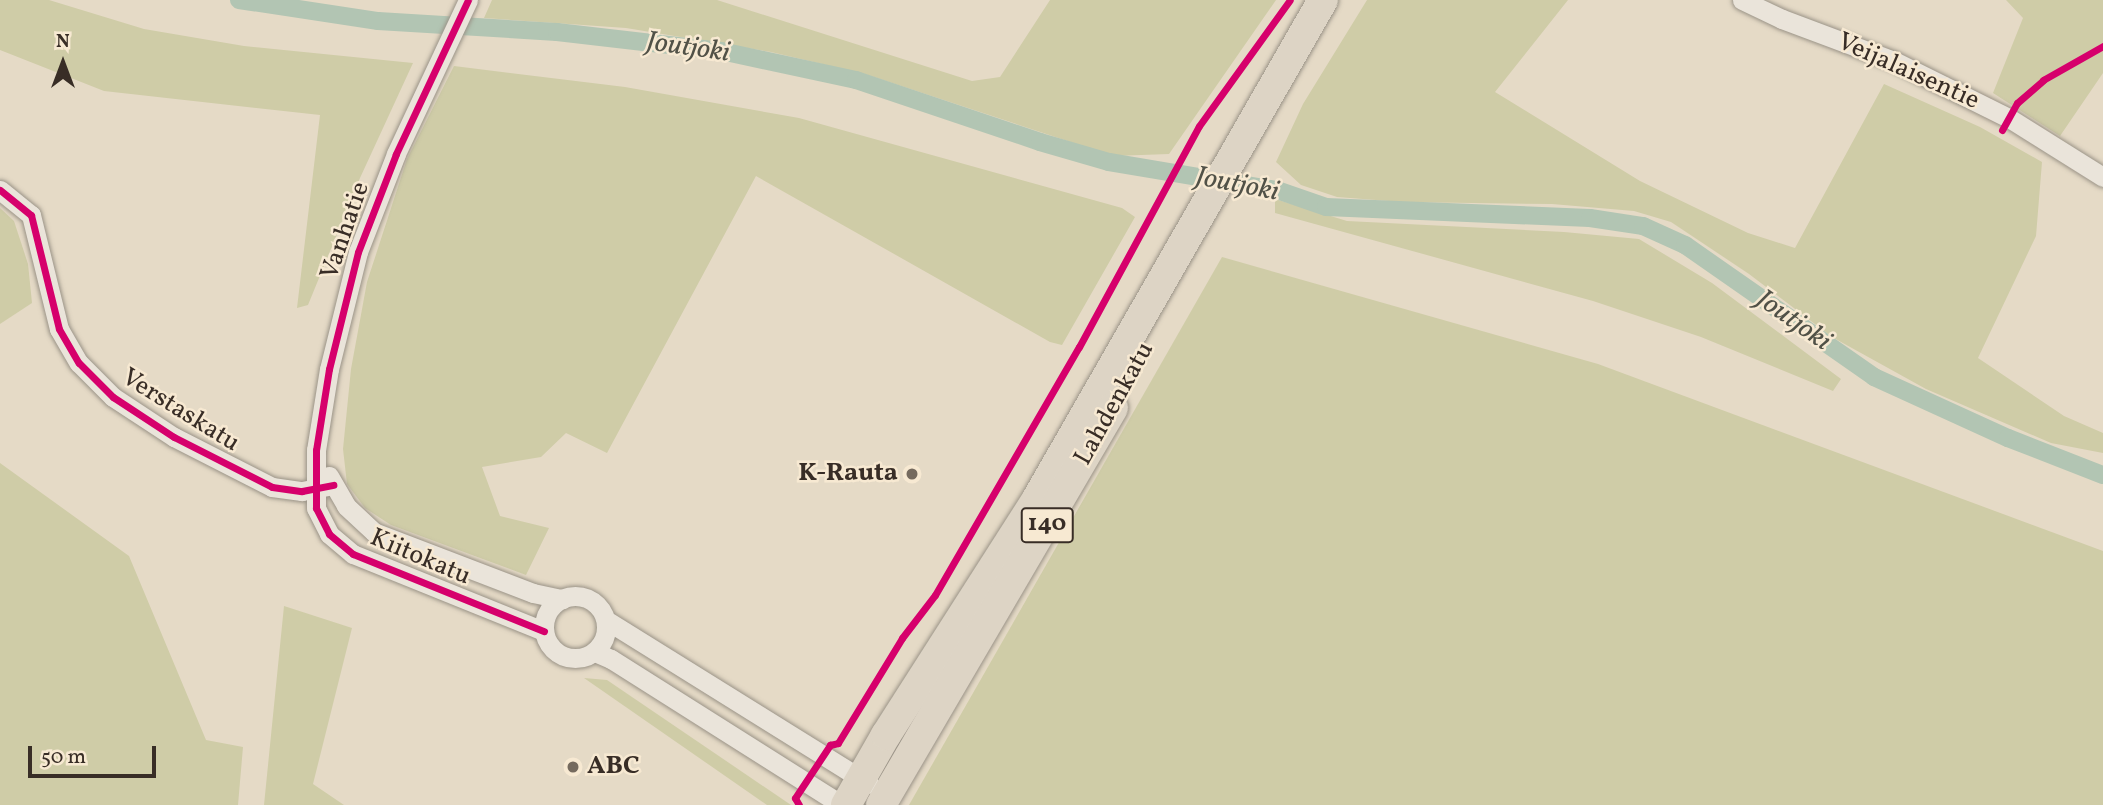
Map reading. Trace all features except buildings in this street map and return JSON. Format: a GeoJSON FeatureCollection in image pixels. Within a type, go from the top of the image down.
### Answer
{"type":"FeatureCollection","features":[{"type":"Feature","properties":{"kind":"main road","name":"Lahdenkatu"},"geometry":{"type":"LineString","coordinates":[[884,800],[1070,486],[1322,0]]}},
{"type":"Feature","properties":{"kind":"main road","name":"Lahdenkatu"},"geometry":{"type":"LineString","coordinates":[[1244,152],[1344,0]]}},
{"type":"Feature","properties":{"kind":"main road","name":"Lahdenkatu"},"geometry":{"type":"LineString","coordinates":[[844,805],[1006,552],[1197,237]]}},
{"type":"Feature","properties":{"kind":"street","name":"Veijalaisentie"},"geometry":{"type":"LineString","coordinates":[[1742,0],[1782,19],[1894,61],[2009,118],[2103,177]]}},
{"type":"Feature","properties":{"kind":"street","name":"Vanhatie"},"geometry":{"type":"LineString","coordinates":[[324,488],[321,423],[329,369],[358,252],[396,154],[466,3]]}},
{"type":"Feature","properties":{"kind":"street","name":"Verstaskatu"},"geometry":{"type":"LineString","coordinates":[[0,191],[31,215],[59,329],[79,363],[113,397],[174,437],[249,478],[289,491],[324,488]]}},
{"type":"Feature","properties":{"kind":"street","name":"Kiitokatu"},"geometry":{"type":"LineString","coordinates":[[324,488],[374,532],[533,593],[562,599]]}},
{"type":"Feature","properties":{"kind":"street","name":"Kiitokatu"},"geometry":{"type":"LineString","coordinates":[[324,488],[320,519],[329,534],[353,554],[544,631]]}},
{"type":"Feature","properties":{"kind":"street"},"geometry":{"type":"LineString","coordinates":[[581,597],[590,600],[603,612],[606,620],[605,638],[595,652],[576,659],[566,657],[551,647],[544,631],[548,612],[562,599],[581,597]]}},
{"type":"Feature","properties":{"kind":"street"},"geometry":{"type":"LineString","coordinates":[[606,620],[861,779],[884,800]]}},
{"type":"Feature","properties":{"kind":"street"},"geometry":{"type":"LineString","coordinates":[[595,652],[611,659],[844,805]]}},
{"type":"Feature","properties":{"kind":"shaded area"},"geometry":{"type":"Polygon","coordinates":[[[0,0],[49,0],[144,29],[244,46],[413,63],[360,178],[308,305],[297,308],[320,115],[104,91],[0,50],[0,0]]]}},
{"type":"Feature","properties":{"kind":"shaded area"},"geometry":{"type":"Polygon","coordinates":[[[492,0],[717,0],[972,81],[1000,77],[1050,0],[1276,0],[1169,154],[1113,156],[865,74],[771,52],[626,28],[484,18],[492,0]]]}},
{"type":"Feature","properties":{"kind":"shaded area"},"geometry":{"type":"Polygon","coordinates":[[[1367,0],[1568,0],[1495,92],[1640,181],[1748,233],[1795,248],[1884,84],[1980,127],[2042,162],[2036,236],[1978,358],[2064,416],[2103,433],[2103,453],[2051,443],[1926,389],[1832,337],[1749,274],[1671,222],[1634,211],[1552,204],[1402,202],[1337,197],[1301,185],[1276,162],[1303,104],[1367,0]]]}},
{"type":"Feature","properties":{"kind":"shaded area"},"geometry":{"type":"Polygon","coordinates":[[[2006,0],[2103,0],[2103,73],[2060,136],[1993,93],[2023,18],[2006,0]]]}},
{"type":"Feature","properties":{"kind":"shaded area"},"geometry":{"type":"Polygon","coordinates":[[[454,66],[625,87],[799,118],[1122,208],[1135,217],[1062,345],[1050,342],[756,176],[607,453],[566,433],[541,457],[482,467],[500,516],[549,528],[526,575],[391,525],[365,508],[347,484],[343,449],[351,369],[367,282],[407,159],[454,66]]]}},
{"type":"Feature","properties":{"kind":"shaded area"},"geometry":{"type":"Polygon","coordinates":[[[1275,199],[1347,221],[1564,232],[1639,239],[1712,283],[1841,379],[1833,391],[1701,337],[1593,301],[1275,213],[1275,199]]]}},
{"type":"Feature","properties":{"kind":"shaded area"},"geometry":{"type":"Polygon","coordinates":[[[0,208],[14,221],[28,264],[32,303],[0,324],[0,208]]]}},
{"type":"Feature","properties":{"kind":"shaded area"},"geometry":{"type":"Polygon","coordinates":[[[1222,257],[1598,364],[2103,551],[2103,805],[909,805],[1222,257]]]}},
{"type":"Feature","properties":{"kind":"shaded area"},"geometry":{"type":"Polygon","coordinates":[[[0,463],[129,556],[206,740],[243,747],[238,805],[0,805],[0,463]]]}},
{"type":"Feature","properties":{"kind":"shaded area"},"geometry":{"type":"Polygon","coordinates":[[[284,606],[352,628],[313,784],[344,805],[264,805],[284,606]]]}},
{"type":"Feature","properties":{"kind":"shaded area"},"geometry":{"type":"Polygon","coordinates":[[[584,678],[607,680],[791,805],[767,805],[584,678]]]}},
{"type":"Feature","properties":{"kind":"waterway","name":"Joutjoki"},"geometry":{"type":"LineString","coordinates":[[239,0],[378,21],[557,32],[721,51],[856,80],[1040,142],[1109,162],[1277,190],[1326,207],[1590,218],[1643,226],[1685,245],[1874,377],[2008,438],[2103,475]]}},
{"type":"Feature","properties":{"kind":"cycle path"},"geometry":{"type":"LineString","coordinates":[[468,0],[396,154],[358,252],[329,369],[316,450],[316,508],[329,534],[353,554],[544,631]]}},
{"type":"Feature","properties":{"kind":"cycle path"},"geometry":{"type":"LineString","coordinates":[[799,805],[795,798],[830,745],[838,743],[902,638],[935,595],[1079,347],[1199,126],[1290,0]]}},
{"type":"Feature","properties":{"kind":"cycle path"},"geometry":{"type":"LineString","coordinates":[[2002,130],[2017,103],[2043,80],[2103,46]]}},
{"type":"Feature","properties":{"kind":"cycle path"},"geometry":{"type":"LineString","coordinates":[[0,190],[31,215],[59,329],[79,363],[113,397],[174,437],[272,487],[302,491],[333,485]]}},
{"type":"Feature","properties":{"kind":"place","name":"K-Rauta"},"geometry":{"type":"Point","coordinates":[912,474]}},
{"type":"Feature","properties":{"kind":"place","name":"ABC"},"geometry":{"type":"Point","coordinates":[573,767]}}]}
